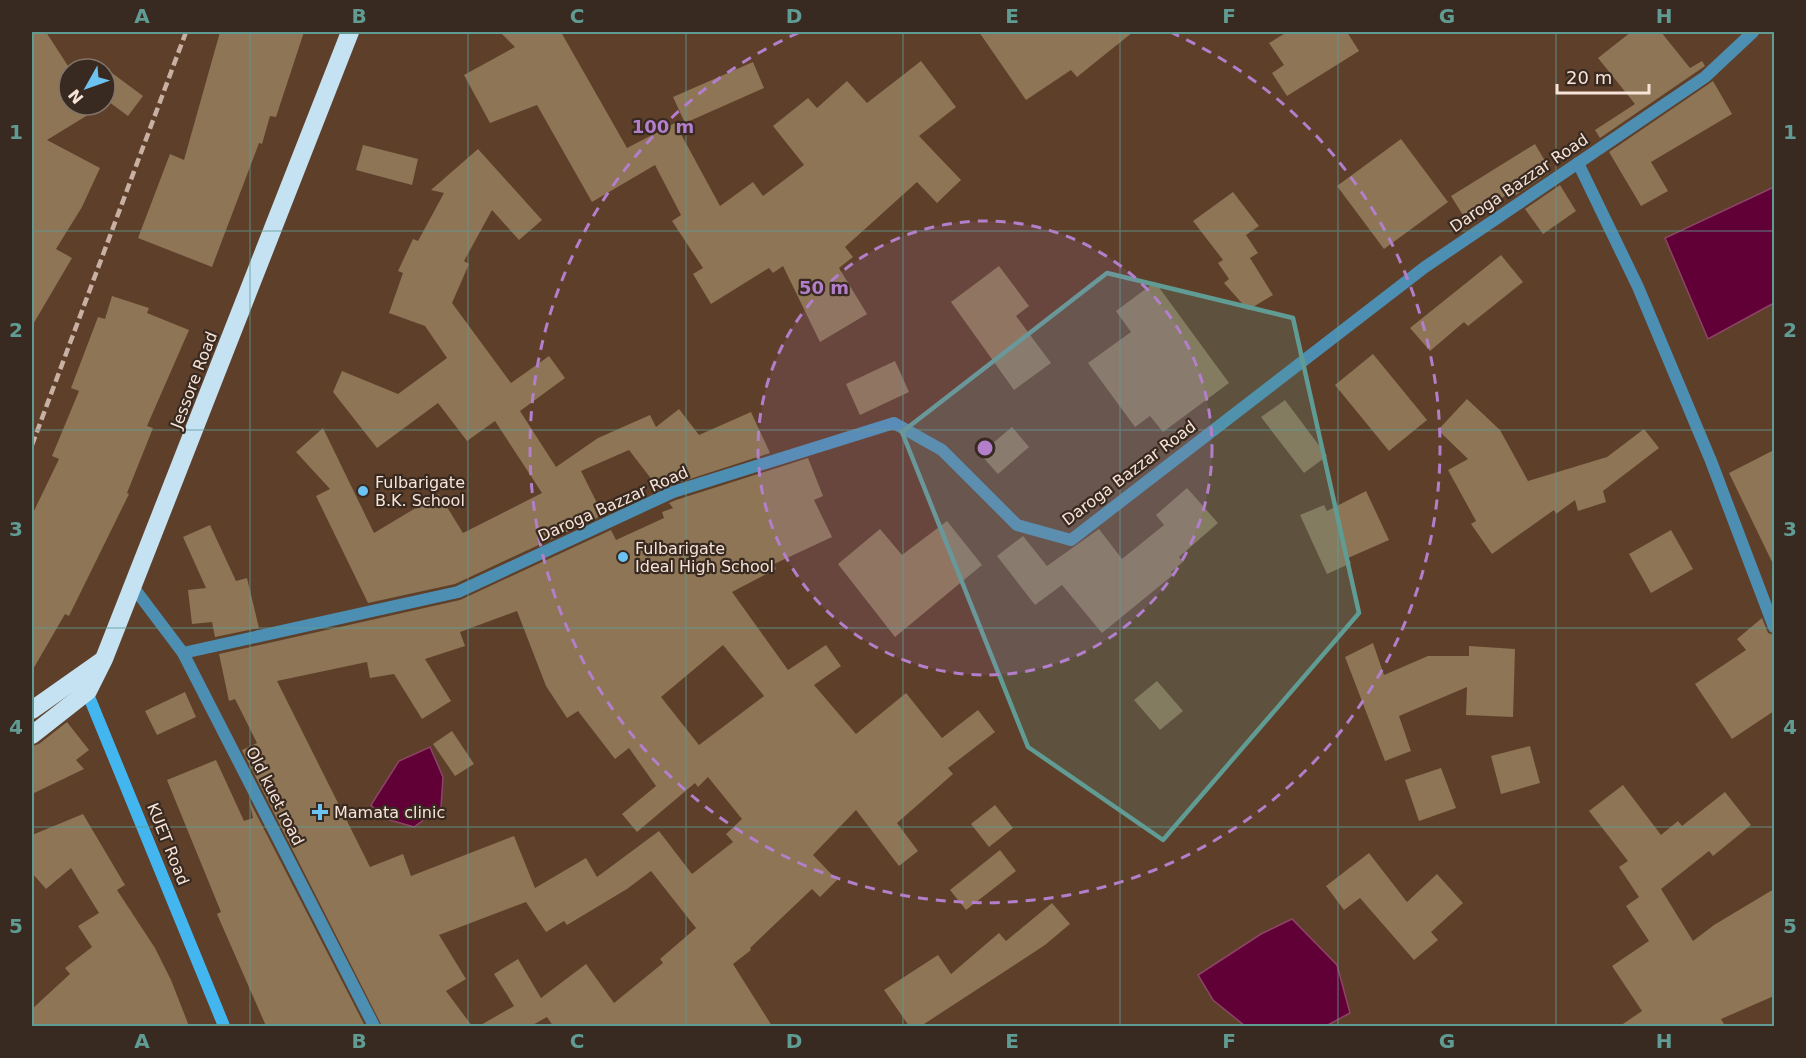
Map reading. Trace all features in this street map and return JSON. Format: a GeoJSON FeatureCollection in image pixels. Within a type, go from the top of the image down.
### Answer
{"type":"FeatureCollection","features":[{"type":"Feature","properties":{"kind":"highway","name":"Jessore Road"},"geometry":{"type":"LineString","coordinates":[[82,684],[104,659],[134,588],[350,32]]}},
{"type":"Feature","properties":{"kind":"highway"},"geometry":{"type":"LineString","coordinates":[[32,710],[82,684]]}},
{"type":"Feature","properties":{"kind":"highway"},"geometry":{"type":"LineString","coordinates":[[32,735],[82,684]]}},
{"type":"Feature","properties":{"kind":"main road","name":"KUET Road"},"geometry":{"type":"LineString","coordinates":[[82,684],[224,1026]]}},
{"type":"Feature","properties":{"kind":"street","name":"Daroga Bazzar Road"},"geometry":{"type":"LineString","coordinates":[[183,653],[458,592],[673,492],[894,423],[942,450],[1017,525],[1071,540],[1425,267],[1705,77],[1753,32]]}},
{"type":"Feature","properties":{"kind":"street"},"geometry":{"type":"LineString","coordinates":[[1578,163],[1638,287],[1711,461],[1774,627]]}},
{"type":"Feature","properties":{"kind":"street","name":"Old kuet road"},"geometry":{"type":"LineString","coordinates":[[134,588],[183,653],[374,1026]]}},
{"type":"Feature","properties":{"kind":"highlighted area"},"geometry":{"type":"Polygon","coordinates":[[[1107,273],[1293,318],[1359,613],[1163,840],[1028,747],[902,432],[1107,273]]]}},
{"type":"Feature","properties":{"kind":"shaded area"},"geometry":{"type":"Polygon","coordinates":[[[1774,187],[1774,303],[1708,339],[1665,238],[1774,187]]]}},
{"type":"Feature","properties":{"kind":"shaded area"},"geometry":{"type":"Polygon","coordinates":[[[430,747],[443,777],[441,807],[414,827],[383,818],[371,805],[399,761],[430,747]]]}},
{"type":"Feature","properties":{"kind":"shaded area"},"geometry":{"type":"Polygon","coordinates":[[[1292,919],[1337,965],[1350,1013],[1326,1026],[1245,1026],[1213,1000],[1198,975],[1261,934],[1292,919]]]}},
{"type":"Feature","properties":{"kind":"building"},"geometry":{"type":"Polygon","coordinates":[[[32,32],[46,32],[62,57],[57,57],[57,117],[85,117],[47,140],[100,168],[82,207],[56,249],[72,258],[32,326],[32,32]]]}},
{"type":"Feature","properties":{"kind":"building"},"geometry":{"type":"Polygon","coordinates":[[[220,32],[304,32],[276,117],[270,116],[262,144],[259,143],[212,267],[138,238],[170,154],[184,160],[220,32]]]}},
{"type":"Feature","properties":{"kind":"building"},"geometry":{"type":"Polygon","coordinates":[[[500,32],[561,32],[627,148],[675,123],[720,206],[753,182],[763,196],[804,165],[773,126],[808,98],[817,108],[847,81],[867,103],[921,61],[956,107],[919,136],[961,180],[937,203],[917,182],[845,247],[853,257],[839,268],[867,314],[820,342],[783,266],[773,273],[769,268],[711,304],[693,274],[703,268],[672,221],[681,215],[655,165],[592,202],[537,105],[490,123],[464,75],[515,47],[500,32]]]}},
{"type":"Feature","properties":{"kind":"building"},"geometry":{"type":"Polygon","coordinates":[[[979,32],[1133,32],[1077,77],[1071,70],[1026,100],[979,32]]]}},
{"type":"Feature","properties":{"kind":"building"},"geometry":{"type":"Polygon","coordinates":[[[1287,32],[1347,32],[1359,51],[1287,96],[1272,73],[1284,65],[1269,43],[1287,32]]]}},
{"type":"Feature","properties":{"kind":"building"},"geometry":{"type":"Polygon","coordinates":[[[1631,32],[1661,32],[1690,68],[1702,61],[1705,66],[1600,138],[1595,130],[1635,104],[1598,58],[1631,32]]]}},
{"type":"Feature","properties":{"kind":"building"},"geometry":{"type":"Polygon","coordinates":[[[753,62],[764,88],[685,123],[673,97],[753,62]]]}},
{"type":"Feature","properties":{"kind":"building"},"geometry":{"type":"Polygon","coordinates":[[[117,77],[143,96],[128,116],[117,108],[117,77]]]}},
{"type":"Feature","properties":{"kind":"building"},"geometry":{"type":"Polygon","coordinates":[[[1713,81],[1732,114],[1651,162],[1668,191],[1641,206],[1609,152],[1713,81]]]}},
{"type":"Feature","properties":{"kind":"building"},"geometry":{"type":"Polygon","coordinates":[[[1401,139],[1448,202],[1384,249],[1337,186],[1401,139]]]}},
{"type":"Feature","properties":{"kind":"building"},"geometry":{"type":"Polygon","coordinates":[[[1535,144],[1551,171],[1516,195],[1513,191],[1466,220],[1451,196],[1535,144]]]}},
{"type":"Feature","properties":{"kind":"building"},"geometry":{"type":"Polygon","coordinates":[[[363,145],[418,159],[412,185],[356,170],[363,145]]]}},
{"type":"Feature","properties":{"kind":"building"},"geometry":{"type":"Polygon","coordinates":[[[478,149],[542,220],[519,240],[492,210],[464,261],[469,264],[452,303],[511,383],[549,356],[565,378],[520,411],[556,467],[598,438],[650,415],[656,427],[679,409],[699,435],[751,412],[770,453],[659,489],[629,450],[581,471],[603,515],[455,584],[368,603],[316,496],[330,489],[296,452],[323,428],[374,533],[439,494],[463,533],[542,493],[495,421],[467,441],[438,403],[377,448],[333,392],[342,371],[398,394],[447,358],[425,326],[389,313],[403,273],[398,271],[413,239],[418,241],[444,193],[431,190],[478,149]]]}},
{"type":"Feature","properties":{"kind":"building"},"geometry":{"type":"Polygon","coordinates":[[[1560,185],[1576,211],[1543,234],[1525,209],[1560,185]]]}},
{"type":"Feature","properties":{"kind":"building"},"geometry":{"type":"Polygon","coordinates":[[[1233,192],[1259,226],[1246,235],[1258,253],[1250,258],[1273,295],[1248,310],[1224,283],[1229,279],[1218,263],[1223,260],[1193,221],[1233,192]]]}},
{"type":"Feature","properties":{"kind":"building"},"geometry":{"type":"Polygon","coordinates":[[[1501,255],[1523,282],[1468,326],[1464,322],[1430,351],[1410,328],[1501,255]]]}},
{"type":"Feature","properties":{"kind":"building"},"geometry":{"type":"Polygon","coordinates":[[[999,266],[1029,306],[1016,316],[1051,363],[1014,390],[951,302],[999,266]]]}},
{"type":"Feature","properties":{"kind":"building"},"geometry":{"type":"Polygon","coordinates":[[[1155,282],[1229,383],[1163,432],[1150,416],[1135,427],[1088,363],[1131,332],[1116,311],[1155,282]]]}},
{"type":"Feature","properties":{"kind":"building"},"geometry":{"type":"Polygon","coordinates":[[[112,296],[149,308],[147,313],[189,330],[147,426],[153,428],[127,493],[129,494],[69,616],[65,614],[32,671],[32,515],[59,459],[52,456],[79,391],[71,388],[98,317],[105,319],[112,296]]]}},
{"type":"Feature","properties":{"kind":"building"},"geometry":{"type":"Polygon","coordinates":[[[1373,354],[1427,420],[1389,451],[1335,385],[1373,354]]]}},
{"type":"Feature","properties":{"kind":"building"},"geometry":{"type":"Polygon","coordinates":[[[895,361],[909,392],[860,415],[846,384],[895,361]]]}},
{"type":"Feature","properties":{"kind":"building"},"geometry":{"type":"Polygon","coordinates":[[[1467,399],[1500,430],[1528,481],[1607,457],[1644,429],[1659,448],[1603,491],[1606,502],[1578,511],[1575,500],[1556,514],[1554,510],[1492,554],[1471,524],[1476,521],[1448,470],[1468,459],[1438,430],[1467,399]]]}},
{"type":"Feature","properties":{"kind":"building"},"geometry":{"type":"Polygon","coordinates":[[[1285,400],[1327,456],[1304,473],[1261,417],[1285,400]]]}},
{"type":"Feature","properties":{"kind":"building"},"geometry":{"type":"Polygon","coordinates":[[[1012,427],[1029,447],[998,474],[980,454],[1012,427]]]}},
{"type":"Feature","properties":{"kind":"building"},"geometry":{"type":"Polygon","coordinates":[[[1774,450],[1774,566],[1729,473],[1774,450]]]}},
{"type":"Feature","properties":{"kind":"building"},"geometry":{"type":"Polygon","coordinates":[[[808,458],[823,496],[814,500],[832,537],[774,564],[776,569],[732,592],[788,670],[826,645],[841,666],[814,685],[856,734],[906,693],[942,738],[978,710],[995,732],[948,768],[953,774],[897,823],[918,851],[899,866],[856,810],[813,855],[837,880],[820,897],[812,889],[750,948],[751,950],[733,964],[772,1026],[553,1026],[547,1017],[531,1026],[479,1026],[514,1006],[494,974],[518,959],[541,998],[586,964],[614,1003],[663,963],[660,959],[696,928],[651,871],[627,889],[567,925],[564,921],[546,932],[526,902],[439,935],[466,979],[446,991],[472,1026],[382,1026],[242,750],[257,743],[235,699],[229,701],[219,654],[460,600],[611,530],[616,540],[664,518],[662,512],[673,508],[669,503],[808,458]],[[517,611],[460,632],[465,646],[425,659],[451,701],[422,719],[394,674],[370,678],[367,662],[277,681],[370,867],[403,854],[411,876],[514,836],[535,888],[586,858],[597,877],[659,831],[692,874],[733,842],[726,834],[742,819],[708,777],[698,787],[695,783],[637,832],[622,814],[656,786],[629,748],[615,759],[578,711],[567,718],[546,686],[517,611]],[[723,645],[661,697],[699,745],[764,696],[723,645]]]}},
{"type":"Feature","properties":{"kind":"building"},"geometry":{"type":"Polygon","coordinates":[[[1187,488],[1218,523],[1179,557],[1183,562],[1171,572],[1173,575],[1102,633],[1062,585],[1035,605],[997,556],[1023,536],[1047,566],[1099,529],[1122,559],[1164,525],[1156,515],[1187,488]]]}},
{"type":"Feature","properties":{"kind":"building"},"geometry":{"type":"Polygon","coordinates":[[[1366,491],[1389,540],[1348,558],[1351,563],[1327,574],[1300,515],[1324,505],[1327,511],[1366,491]]]}},
{"type":"Feature","properties":{"kind":"building"},"geometry":{"type":"Polygon","coordinates":[[[947,521],[982,565],[895,637],[838,564],[880,529],[902,555],[947,521]]]}},
{"type":"Feature","properties":{"kind":"building"},"geometry":{"type":"Polygon","coordinates":[[[210,525],[236,581],[247,578],[259,628],[215,637],[212,622],[192,624],[188,590],[206,588],[183,537],[210,525]]]}},
{"type":"Feature","properties":{"kind":"building"},"geometry":{"type":"Polygon","coordinates":[[[1671,530],[1693,569],[1651,593],[1629,554],[1671,530]]]}},
{"type":"Feature","properties":{"kind":"building"},"geometry":{"type":"Polygon","coordinates":[[[1762,618],[1768,633],[1774,635],[1774,711],[1732,739],[1695,684],[1746,650],[1737,639],[1762,618]]]}},
{"type":"Feature","properties":{"kind":"building"},"geometry":{"type":"Polygon","coordinates":[[[1373,643],[1384,675],[1428,656],[1469,656],[1469,646],[1515,649],[1513,717],[1466,715],[1467,687],[1399,716],[1411,751],[1385,761],[1345,657],[1373,643]]]}},
{"type":"Feature","properties":{"kind":"building"},"geometry":{"type":"Polygon","coordinates":[[[1157,681],[1183,711],[1160,730],[1134,700],[1157,681]]]}},
{"type":"Feature","properties":{"kind":"building"},"geometry":{"type":"Polygon","coordinates":[[[185,692],[196,717],[157,735],[145,711],[185,692]]]}},
{"type":"Feature","properties":{"kind":"building"},"geometry":{"type":"Polygon","coordinates":[[[67,722],[89,750],[76,760],[84,769],[32,794],[32,746],[39,744],[67,722]]]}},
{"type":"Feature","properties":{"kind":"building"},"geometry":{"type":"Polygon","coordinates":[[[452,731],[474,764],[455,776],[433,744],[452,731]]]}},
{"type":"Feature","properties":{"kind":"building"},"geometry":{"type":"Polygon","coordinates":[[[1530,746],[1540,783],[1501,794],[1491,756],[1530,746]]]}},
{"type":"Feature","properties":{"kind":"building"},"geometry":{"type":"Polygon","coordinates":[[[216,760],[244,821],[253,818],[249,800],[365,1026],[266,1026],[217,914],[221,912],[167,780],[216,760]]]}},
{"type":"Feature","properties":{"kind":"building"},"geometry":{"type":"Polygon","coordinates":[[[1441,768],[1456,808],[1419,821],[1405,780],[1441,768]]]}},
{"type":"Feature","properties":{"kind":"building"},"geometry":{"type":"Polygon","coordinates":[[[1623,785],[1661,835],[1678,821],[1682,826],[1725,792],[1751,825],[1713,856],[1709,851],[1661,889],[1693,941],[1714,925],[1774,889],[1774,996],[1721,1019],[1725,1026],[1620,1026],[1642,1011],[1612,966],[1649,941],[1626,906],[1639,897],[1619,867],[1628,861],[1589,811],[1623,785]]]}},
{"type":"Feature","properties":{"kind":"building"},"geometry":{"type":"Polygon","coordinates":[[[995,805],[1013,828],[989,847],[971,824],[995,805]]]}},
{"type":"Feature","properties":{"kind":"building"},"geometry":{"type":"Polygon","coordinates":[[[83,814],[125,885],[117,890],[155,948],[171,980],[189,1026],[32,1026],[32,1009],[70,974],[65,968],[92,947],[78,926],[99,913],[71,868],[46,889],[32,873],[32,835],[83,814]]]}},
{"type":"Feature","properties":{"kind":"building"},"geometry":{"type":"Polygon","coordinates":[[[1000,850],[1016,871],[966,910],[950,890],[1000,850]]]}},
{"type":"Feature","properties":{"kind":"building"},"geometry":{"type":"Polygon","coordinates":[[[1369,853],[1407,902],[1437,874],[1463,903],[1431,932],[1438,940],[1414,960],[1360,898],[1344,910],[1326,886],[1369,853]]]}},
{"type":"Feature","properties":{"kind":"building"},"geometry":{"type":"Polygon","coordinates":[[[1052,903],[1070,924],[1045,945],[921,1026],[909,1026],[884,990],[938,955],[951,974],[999,933],[1006,941],[1052,903]]]}},
{"type":"Feature","properties":{"kind":"railway"},"geometry":{"type":"LineString","coordinates":[[32,445],[186,32]]}},
{"type":"Feature","properties":{"kind":"place","name":"Fulbarigate B.K. School"},"geometry":{"type":"Point","coordinates":[363,491]}},
{"type":"Feature","properties":{"kind":"place","name":"Fulbarigate Ideal High School"},"geometry":{"type":"Point","coordinates":[623,557]}},
{"type":"Feature","properties":{"kind":"place","name":"Mamata clinic"},"geometry":{"type":"Point","coordinates":[320,812]}}]}
